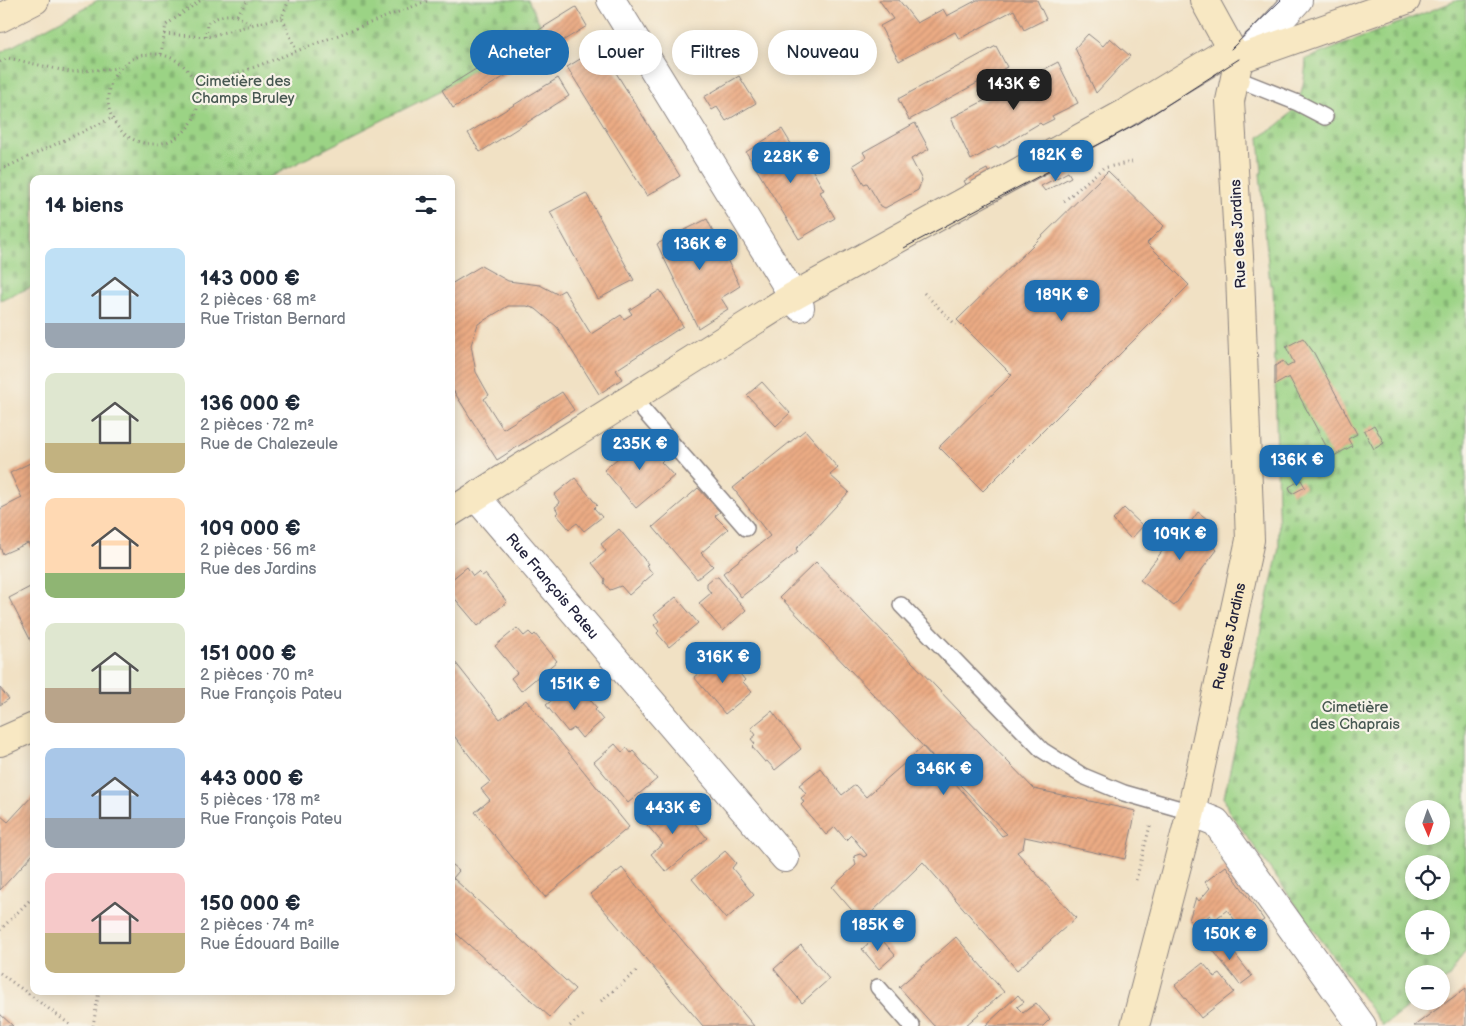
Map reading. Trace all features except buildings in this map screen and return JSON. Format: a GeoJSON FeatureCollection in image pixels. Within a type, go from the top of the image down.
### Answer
{"type":"FeatureCollection","features":[{"type":"Feature","properties":{"kind":"street"},"geometry":{"type":"LineString","coordinates":[[0,18],[35,0]]}},
{"type":"Feature","properties":{"kind":"street"},"geometry":{"type":"LineString","coordinates":[[611,0],[796,302]]}},
{"type":"Feature","properties":{"kind":"street"},"geometry":{"type":"LineString","coordinates":[[1204,0],[1235,62]]}},
{"type":"Feature","properties":{"kind":"street"},"geometry":{"type":"LineString","coordinates":[[1235,62],[1266,35],[1298,0]]}},
{"type":"Feature","properties":{"kind":"street"},"geometry":{"type":"LineString","coordinates":[[455,524],[481,503],[796,302],[1124,114],[1235,62],[1406,0]]}},
{"type":"Feature","properties":{"kind":"street","name":"Rue des Jardins"},"geometry":{"type":"LineString","coordinates":[[1135,1026],[1191,812],[1250,540],[1241,284],[1231,142],[1230,101],[1235,62]]}},
{"type":"Feature","properties":{"kind":"street"},"geometry":{"type":"LineString","coordinates":[[455,511],[481,503],[642,409],[796,302]]}},
{"type":"Feature","properties":{"kind":"street","name":"Rue François Pateu"},"geometry":{"type":"LineString","coordinates":[[481,503],[785,858]]}},
{"type":"Feature","properties":{"kind":"street"},"geometry":{"type":"LineString","coordinates":[[0,742],[30,729]]}},
{"type":"Feature","properties":{"kind":"street"},"geometry":{"type":"LineString","coordinates":[[0,755],[30,743]]}},
{"type":"Feature","properties":{"kind":"street"},"geometry":{"type":"LineString","coordinates":[[1191,812],[1216,822],[1362,1026]]}},
{"type":"Feature","properties":{"kind":"lane"},"geometry":{"type":"LineString","coordinates":[[1235,62],[1298,103],[1325,117]]}},
{"type":"Feature","properties":{"kind":"lane"},"geometry":{"type":"LineString","coordinates":[[642,409],[746,528]]}},
{"type":"Feature","properties":{"kind":"lane"},"geometry":{"type":"LineString","coordinates":[[901,605],[1042,750],[1083,776],[1124,793],[1191,812]]}},
{"type":"Feature","properties":{"kind":"lane"},"geometry":{"type":"LineString","coordinates":[[878,987],[912,1026]]}},
{"type":"Feature","properties":{"kind":"path"},"geometry":{"type":"LineString","coordinates":[[161,54],[166,25],[201,0]]}},
{"type":"Feature","properties":{"kind":"path"},"geometry":{"type":"LineString","coordinates":[[237,15],[248,0]]}},
{"type":"Feature","properties":{"kind":"path"},"geometry":{"type":"LineString","coordinates":[[290,0],[282,18],[296,50]]}},
{"type":"Feature","properties":{"kind":"path"},"geometry":{"type":"LineString","coordinates":[[197,89],[430,0]]}},
{"type":"Feature","properties":{"kind":"path"},"geometry":{"type":"LineString","coordinates":[[206,37],[207,23],[221,15],[237,15],[254,25]]}},
{"type":"Feature","properties":{"kind":"path"},"geometry":{"type":"LineString","coordinates":[[164,34],[206,37],[282,18]]}},
{"type":"Feature","properties":{"kind":"path"},"geometry":{"type":"LineString","coordinates":[[145,54],[161,54],[175,59],[186,68],[197,89],[197,110],[192,123],[169,142],[154,145],[139,142],[125,135],[108,111],[107,96],[111,81],[119,68],[131,58],[145,54]]}},
{"type":"Feature","properties":{"kind":"path"},"geometry":{"type":"LineString","coordinates":[[0,62],[8,58],[70,72],[119,68]]}},
{"type":"Feature","properties":{"kind":"path"},"geometry":{"type":"LineString","coordinates":[[0,170],[112,118]]}},
{"type":"Feature","properties":{"kind":"path"},"geometry":{"type":"LineString","coordinates":[[1064,201],[1103,168],[1132,162]]}},
{"type":"Feature","properties":{"kind":"path"},"geometry":{"type":"LineString","coordinates":[[924,293],[956,326]]}},
{"type":"Feature","properties":{"kind":"path"},"geometry":{"type":"LineString","coordinates":[[1136,880],[1157,802]]}},
{"type":"Feature","properties":{"kind":"path"},"geometry":{"type":"LineString","coordinates":[[0,930],[30,900]]}},
{"type":"Feature","properties":{"kind":"path"},"geometry":{"type":"LineString","coordinates":[[601,1001],[638,970]]}},
{"type":"Feature","properties":{"kind":"path"},"geometry":{"type":"LineString","coordinates":[[0,973],[72,1026]]}},
{"type":"Feature","properties":{"kind":"path"},"geometry":{"type":"LineString","coordinates":[[93,1026],[99,995]]}},
{"type":"Feature","properties":{"kind":"path"},"geometry":{"type":"LineString","coordinates":[[570,1026],[586,1013]]}},
{"type":"Feature","properties":{"kind":"green space","name":"Cimetière des Champs Bruley"},"geometry":{"type":"Polygon","coordinates":[[[98,0],[528,0],[542,28],[539,30],[470,30],[470,73],[442,90],[274,175],[30,175],[30,288],[0,300],[0,53],[98,0]]]}},
{"type":"Feature","properties":{"kind":"green space","name":"Cimetière des Chaprais"},"geometry":{"type":"Polygon","coordinates":[[[1458,0],[1466,0],[1466,951],[1450,975],[1450,965],[1405,965],[1405,1009],[1383,1026],[1228,810],[1224,797],[1279,548],[1273,285],[1270,285],[1260,173],[1262,173],[1259,137],[1289,115],[1300,96],[1306,59],[1458,0]]]}},
{"type":"Feature","properties":{"kind":"tram line"},"geometry":{"type":"LineString","coordinates":[[1231,49],[1281,0]]}},
{"type":"Feature","properties":{"kind":"tram line"},"geometry":{"type":"LineString","coordinates":[[904,248],[1139,123],[1239,59]]}}]}
